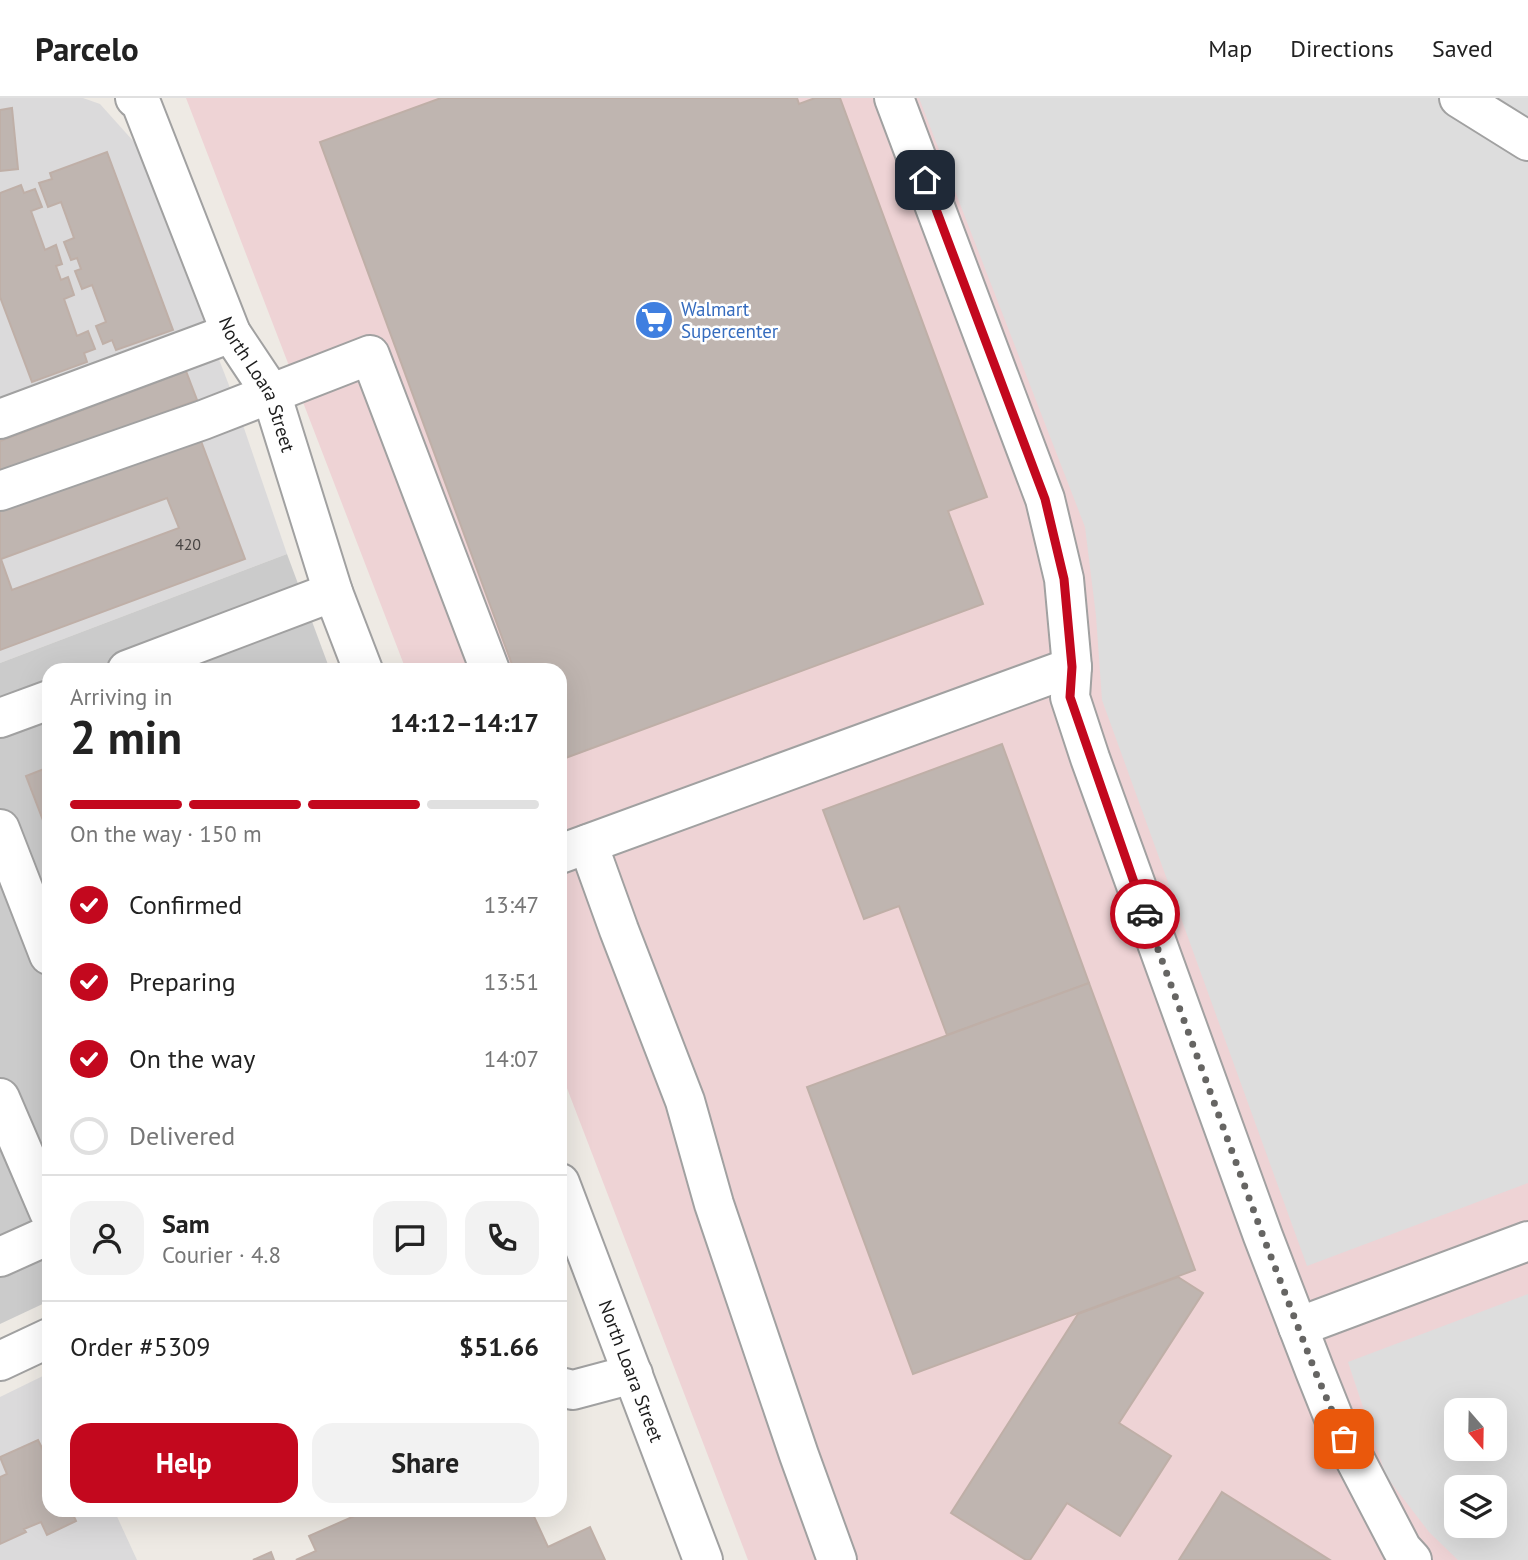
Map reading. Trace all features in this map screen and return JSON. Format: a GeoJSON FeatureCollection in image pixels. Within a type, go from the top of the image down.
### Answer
{"type":"FeatureCollection","features":[{"type":"Feature","properties":{"kind":"street"},"geometry":{"type":"LineString","coordinates":[[894,98],[1045,499],[1064,579],[1072,667],[1070,697],[1090,758],[1263,1236],[1339,1430],[1402,1549],[1412,1560]]}},
{"type":"Feature","properties":{"kind":"street"},"geometry":{"type":"LineString","coordinates":[[1459,98],[1528,141]]}},
{"type":"Feature","properties":{"kind":"street","name":"North Loara Street"},"geometry":{"type":"LineString","coordinates":[[138,100],[231,333],[271,393],[333,592],[360,663]]}},
{"type":"Feature","properties":{"kind":"street"},"geometry":{"type":"LineString","coordinates":[[0,418],[231,333]]}},
{"type":"Feature","properties":{"kind":"street"},"geometry":{"type":"LineString","coordinates":[[0,491],[203,420],[370,355],[487,663]]}},
{"type":"Feature","properties":{"kind":"street"},"geometry":{"type":"LineString","coordinates":[[145,663],[333,592]]}},
{"type":"Feature","properties":{"kind":"street"},"geometry":{"type":"LineString","coordinates":[[837,1560],[719,1217],[685,1101],[619,930],[567,851],[1072,667]]}},
{"type":"Feature","properties":{"kind":"street"},"geometry":{"type":"LineString","coordinates":[[0,718],[42,703]]}},
{"type":"Feature","properties":{"kind":"street"},"geometry":{"type":"LineString","coordinates":[[0,829],[42,937]]}},
{"type":"Feature","properties":{"kind":"street"},"geometry":{"type":"LineString","coordinates":[[0,1098],[42,1196]]}},
{"type":"Feature","properties":{"kind":"street","name":"North Loara Street"},"geometry":{"type":"LineString","coordinates":[[567,1200],[703,1560]]}},
{"type":"Feature","properties":{"kind":"street"},"geometry":{"type":"LineString","coordinates":[[0,1257],[42,1238]]}},
{"type":"Feature","properties":{"kind":"street"},"geometry":{"type":"LineString","coordinates":[[1298,1327],[1528,1241]]}},
{"type":"Feature","properties":{"kind":"street"},"geometry":{"type":"LineString","coordinates":[[0,1361],[42,1341]]}},
{"type":"Feature","properties":{"kind":"street"},"geometry":{"type":"LineString","coordinates":[[567,1389],[573,1390],[633,1374]]}},
{"type":"Feature","properties":{"kind":"shaded area"},"geometry":{"type":"Polygon","coordinates":[[[0,98],[83,98],[100,104],[135,143],[232,393],[287,554],[0,663],[0,98]]]}},
{"type":"Feature","properties":{"kind":"shaded area"},"geometry":{"type":"Polygon","coordinates":[[[186,98],[1528,98],[1528,1560],[748,1560],[567,1088],[567,663],[403,663],[186,98]]]}},
{"type":"Feature","properties":{"kind":"shaded area"},"geometry":{"type":"Polygon","coordinates":[[[919,98],[1528,98],[1528,1183],[1307,1266],[1102,700],[1096,616],[1085,527],[919,98]]]}},
{"type":"Feature","properties":{"kind":"shaded area"},"geometry":{"type":"Polygon","coordinates":[[[287,554],[327,663],[42,663],[42,1304],[0,1324],[0,663],[287,554]]]}},
{"type":"Feature","properties":{"kind":"shaded area"},"geometry":{"type":"Polygon","coordinates":[[[1528,1294],[1528,1560],[1458,1560],[1429,1532],[1386,1476],[1348,1362],[1528,1294]]]}},
{"type":"Feature","properties":{"kind":"shaded area"},"geometry":{"type":"Polygon","coordinates":[[[42,1376],[42,1517],[117,1517],[137,1560],[0,1560],[0,1397],[42,1376]]]}},
{"type":"Feature","properties":{"kind":"building","name":"Walmart Supercenter"},"geometry":{"type":"Polygon","coordinates":[[[441,98],[797,98],[799,104],[815,98],[840,98],[987,497],[948,511],[983,604],[567,757],[567,663],[511,663],[320,142],[441,98]]]}},
{"type":"Feature","properties":{"kind":"building"},"geometry":{"type":"Polygon","coordinates":[[[12,108],[18,169],[0,171],[0,110],[12,108]]]}},
{"type":"Feature","properties":{"kind":"building"},"geometry":{"type":"Polygon","coordinates":[[[107,152],[173,330],[116,350],[112,340],[103,344],[96,326],[106,322],[92,285],[82,289],[75,271],[81,269],[77,258],[71,260],[64,242],[74,238],[61,202],[48,207],[39,183],[52,179],[50,173],[107,152]]]}},
{"type":"Feature","properties":{"kind":"building"},"geometry":{"type":"Polygon","coordinates":[[[21,185],[24,193],[35,189],[42,207],[31,211],[45,250],[56,245],[62,264],[56,266],[61,280],[68,277],[74,295],[64,299],[77,336],[88,331],[95,349],[84,353],[87,362],[32,382],[0,297],[0,193],[21,185]]]}},
{"type":"Feature","properties":{"kind":"building"},"geometry":{"type":"Polygon","coordinates":[[[186,371],[197,400],[0,474],[0,441],[186,371]]]}},
{"type":"Feature","properties":{"kind":"building"},"geometry":{"type":"Polygon","coordinates":[[[198,433],[245,559],[0,650],[0,506],[198,433]],[[167,498],[1,559],[12,590],[179,528],[167,498]]]}},
{"type":"Feature","properties":{"kind":"building"},"geometry":{"type":"Polygon","coordinates":[[[1002,744],[1089,983],[947,1035],[899,906],[864,919],[823,810],[1002,744]]]}},
{"type":"Feature","properties":{"kind":"building"},"geometry":{"type":"Polygon","coordinates":[[[42,770],[42,818],[26,776],[42,770]]]}},
{"type":"Feature","properties":{"kind":"building"},"geometry":{"type":"Polygon","coordinates":[[[1089,983],[1195,1270],[913,1374],[807,1087],[1089,983]]]}},
{"type":"Feature","properties":{"kind":"building"},"geometry":{"type":"Polygon","coordinates":[[[1178,1277],[1203,1293],[1119,1423],[1171,1456],[1120,1536],[1067,1503],[1030,1560],[1026,1560],[951,1513],[1078,1314],[1178,1277]]]}},
{"type":"Feature","properties":{"kind":"building"},"geometry":{"type":"Polygon","coordinates":[[[38,1440],[42,1448],[42,1517],[74,1517],[76,1521],[47,1535],[41,1522],[0,1544],[0,1477],[7,1474],[0,1457],[38,1440]]]}},
{"type":"Feature","properties":{"kind":"building"},"geometry":{"type":"Polygon","coordinates":[[[1222,1492],[1330,1560],[1179,1560],[1222,1492]]]}},
{"type":"Feature","properties":{"kind":"building"},"geometry":{"type":"Polygon","coordinates":[[[352,1517],[534,1517],[548,1547],[590,1527],[605,1560],[296,1560],[316,1551],[309,1536],[352,1517]]]}},
{"type":"Feature","properties":{"kind":"building"},"geometry":{"type":"Polygon","coordinates":[[[271,1552],[274,1560],[253,1560],[271,1552]]]}},
{"type":"Feature","properties":{"kind":"way so far"},"geometry":{"type":"LineString","coordinates":[[1145,914],[1263,1236],[1344,1439]]}},
{"type":"Feature","properties":{"kind":"place","name":"Walmart Supercenter"},"geometry":{"type":"Point","coordinates":[654,320]}},
{"type":"Feature","properties":{"kind":"route"},"geometry":{"type":"LineString","coordinates":[[925,180],[1045,499],[1064,579],[1072,667],[1070,697],[1145,914]]}}]}
